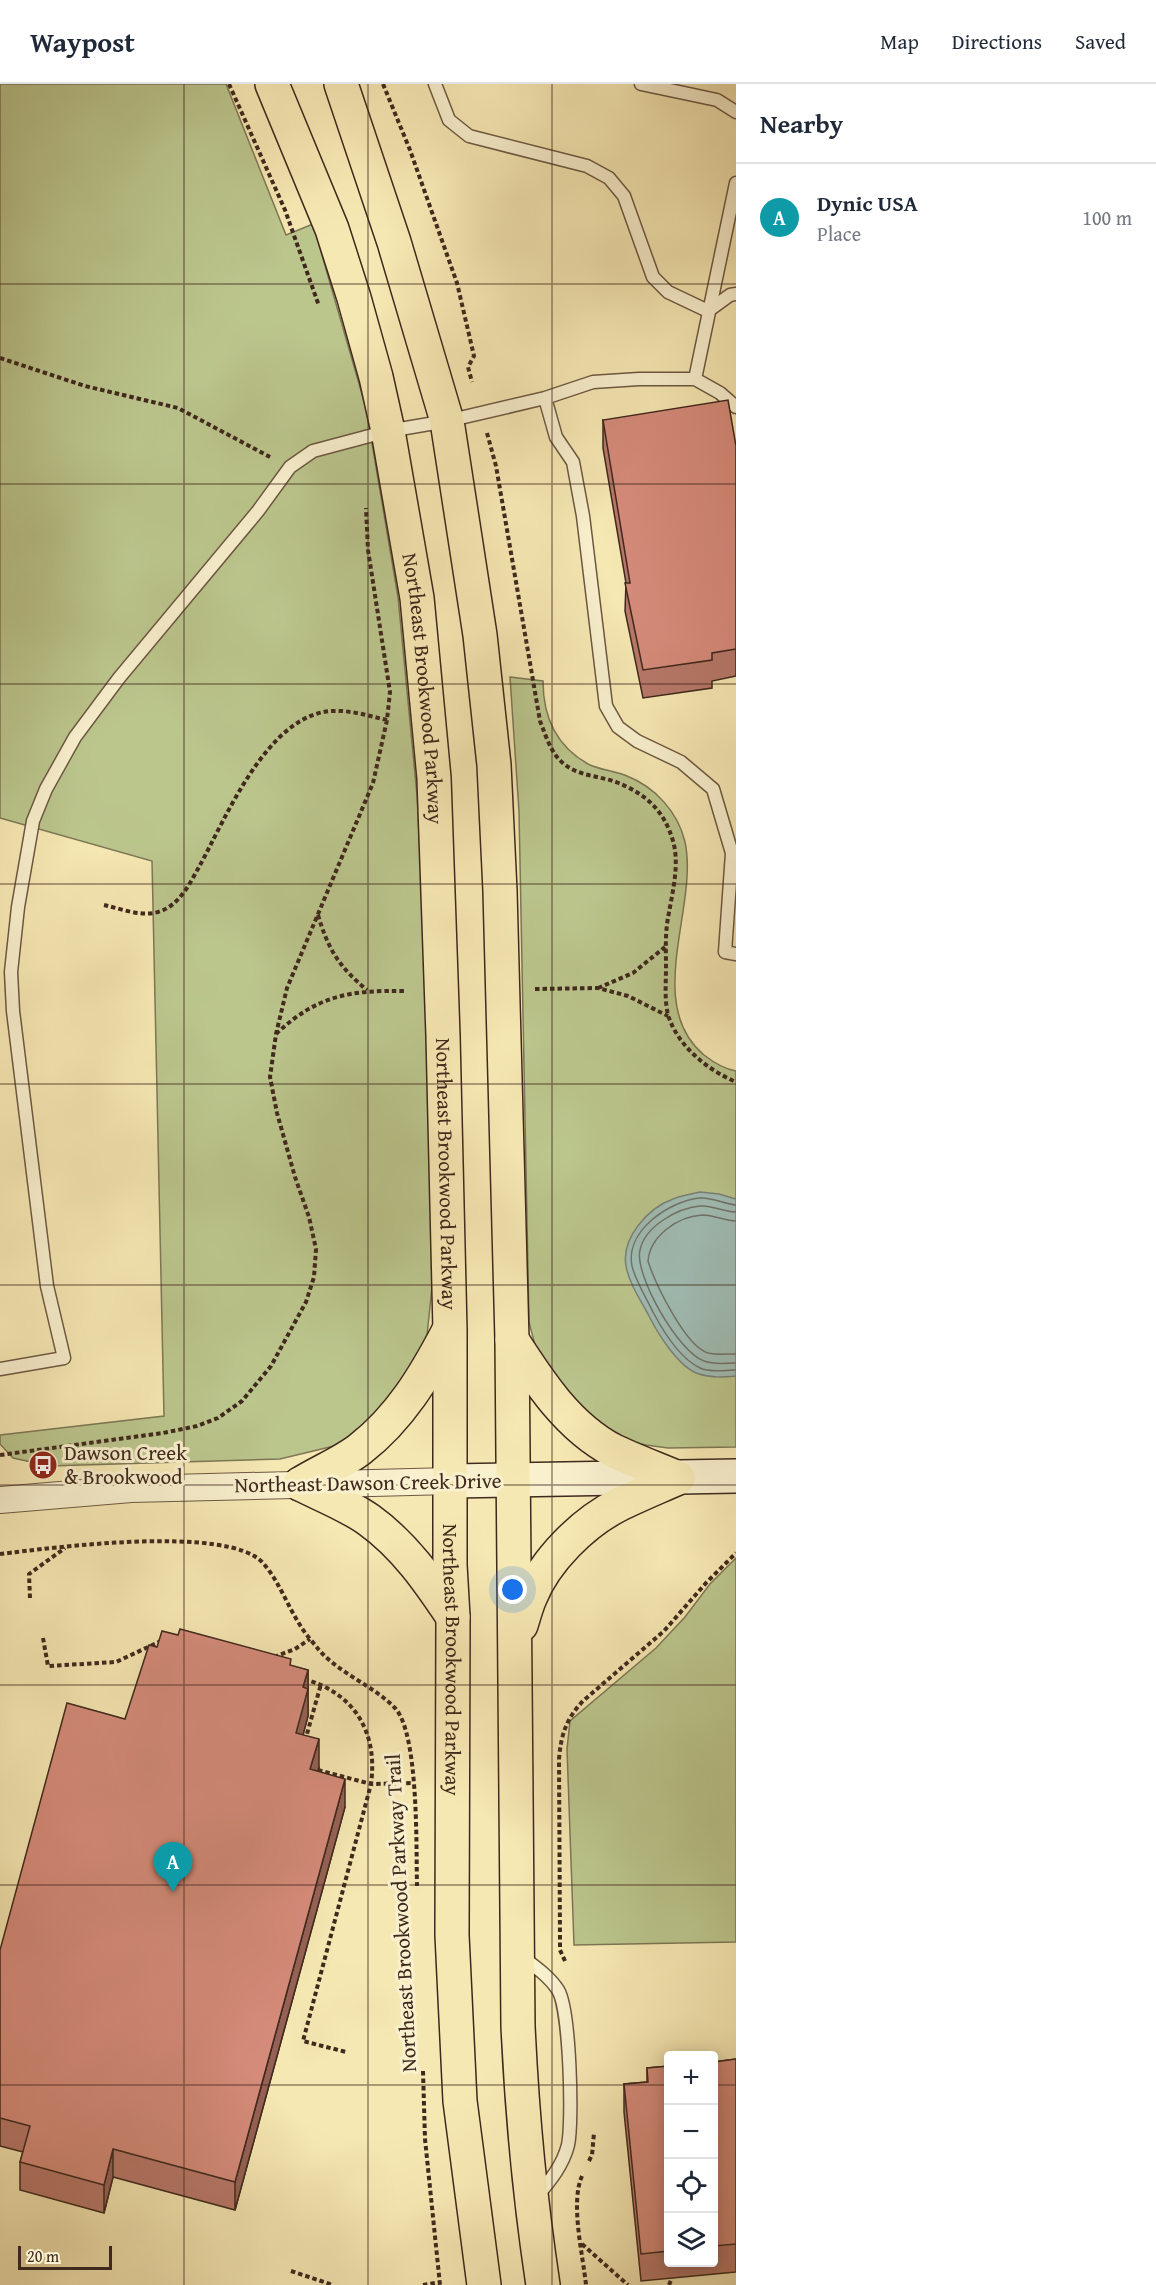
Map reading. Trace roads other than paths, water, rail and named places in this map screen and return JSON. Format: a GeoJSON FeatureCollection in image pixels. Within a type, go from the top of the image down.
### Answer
{"type":"FeatureCollection","features":[{"type":"Feature","properties":{"kind":"main road","name":"Northeast Brookwood Parkway"},"geometry":{"type":"LineString","coordinates":[[272,84],[332,229],[376,377],[417,598],[434,778],[443,1036],[450,1330],[450,1565],[453,1617],[452,1935],[460,2101],[484,2285]]}},
{"type":"Feature","properties":{"kind":"main road"},"geometry":{"type":"LineString","coordinates":[[341,84],[394,242],[447,421],[480,635],[494,765],[500,891],[512,1340],[516,1953],[521,2099],[531,2204],[543,2285]]}},
{"type":"Feature","properties":{"kind":"main road"},"geometry":{"type":"LineString","coordinates":[[300,1484],[359,1450],[381,1430],[409,1399],[428,1371],[450,1330]]}},
{"type":"Feature","properties":{"kind":"main road"},"geometry":{"type":"LineString","coordinates":[[512,1340],[540,1384],[561,1410],[591,1435],[613,1450],[678,1478]]}},
{"type":"Feature","properties":{"kind":"main road"},"geometry":{"type":"LineString","coordinates":[[515,1647],[530,1598],[541,1577],[561,1551],[592,1521],[617,1505],[678,1478]]}},
{"type":"Feature","properties":{"kind":"main road"},"geometry":{"type":"LineString","coordinates":[[300,1484],[368,1520],[401,1548],[426,1576],[453,1617]]}},
{"type":"Feature","properties":{"kind":"street","name":"Northeast Dawson Creek Drive"},"geometry":{"type":"LineString","coordinates":[[0,1500],[131,1489],[736,1476]]}},
{"type":"Feature","properties":{"kind":"lane"},"geometry":{"type":"LineString","coordinates":[[435,84],[448,120],[469,136],[586,166],[609,178],[624,196],[653,278],[668,292],[708,311]]}},
{"type":"Feature","properties":{"kind":"lane"},"geometry":{"type":"LineString","coordinates":[[641,84],[717,100],[736,112]]}},
{"type":"Feature","properties":{"kind":"lane"},"geometry":{"type":"LineString","coordinates":[[695,379],[736,183]]}},
{"type":"Feature","properties":{"kind":"lane"},"geometry":{"type":"LineString","coordinates":[[708,311],[730,295],[736,294]]}},
{"type":"Feature","properties":{"kind":"lane"},"geometry":{"type":"LineString","coordinates":[[0,1369],[64,1358],[47,1286],[12,1001],[13,939],[26,853],[33,821],[46,789],[75,737],[119,678],[258,511],[290,467],[313,451],[387,431],[447,421],[545,398],[593,381],[695,379],[720,393],[736,407]]}},
{"type":"Feature","properties":{"kind":"lane"},"geometry":{"type":"LineString","coordinates":[[545,398],[556,437],[573,462],[583,516],[606,706],[618,727],[638,741],[681,762],[713,789],[732,853],[725,952],[736,954]]}},
{"type":"Feature","properties":{"kind":"lane"},"geometry":{"type":"LineString","coordinates":[[516,1953],[544,1973],[559,1991],[564,2010],[572,2117],[568,2147],[557,2172],[531,2204]]}},
{"type":"Feature","properties":{"kind":"water"},"geometry":{"type":"Polygon","coordinates":[[[700,1192],[736,1199],[736,1376],[713,1377],[699,1374],[691,1371],[677,1358],[653,1323],[632,1285],[626,1266],[626,1255],[632,1235],[638,1225],[654,1209],[673,1199],[700,1192]]]}},
{"type":"Feature","properties":{"kind":"place","name":"Dawson Creek & Brookwood"},"geometry":{"type":"Point","coordinates":[43,1465]}},
{"type":"Feature","properties":{"kind":"place","name":"Dynic USA"},"geometry":{"type":"Point","coordinates":[173,1892]}}]}
